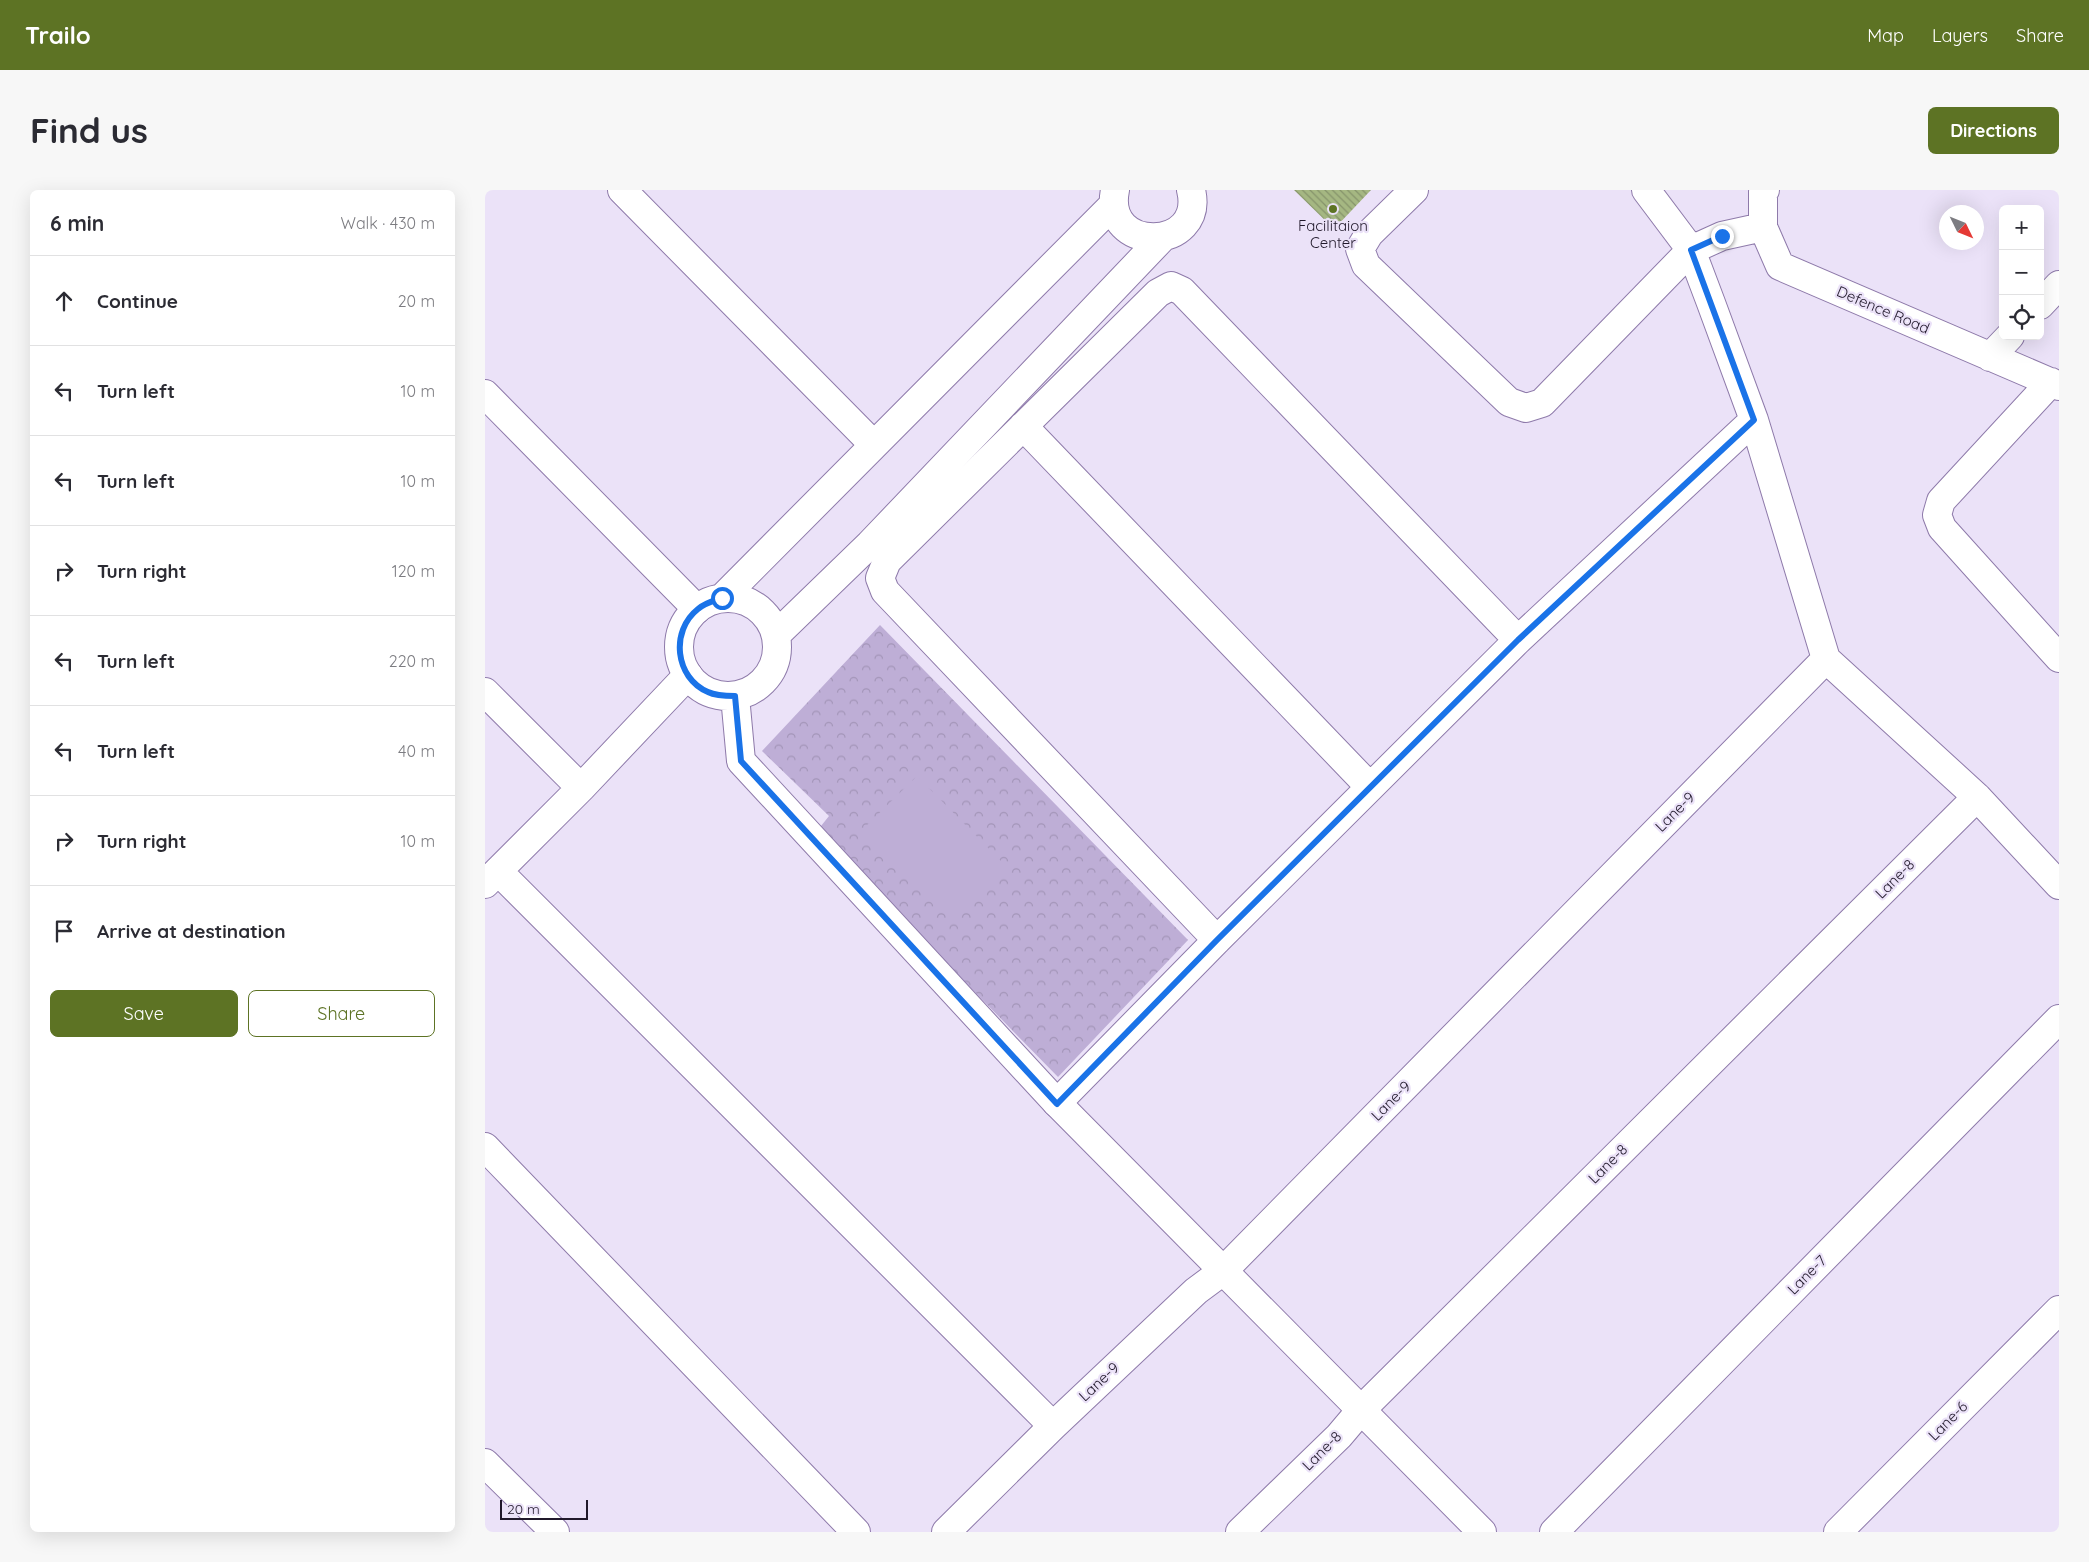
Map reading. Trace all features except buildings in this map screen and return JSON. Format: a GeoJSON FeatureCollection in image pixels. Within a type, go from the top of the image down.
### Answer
{"type":"FeatureCollection","features":[{"type":"Feature","properties":{"kind":"street"},"geometry":{"type":"LineString","coordinates":[[622,190],[873,444]]}},
{"type":"Feature","properties":{"kind":"street"},"geometry":{"type":"LineString","coordinates":[[722,598],[1115,197],[1123,224],[1131,232],[1145,237],[1162,238],[1173,234],[1182,227],[1192,207],[1191,190]]}},
{"type":"Feature","properties":{"kind":"street"},"geometry":{"type":"LineString","coordinates":[[1414,190],[1369,234],[1360,249],[1366,265],[1509,402],[1526,408],[1542,403],[1691,250],[1722,236],[1763,227]]}},
{"type":"Feature","properties":{"kind":"street"},"geometry":{"type":"LineString","coordinates":[[1646,190],[1691,250],[1754,420],[1826,659],[1977,797],[2059,885]]}},
{"type":"Feature","properties":{"kind":"street","name":"Defence Road"},"geometry":{"type":"LineString","coordinates":[[1765,190],[1763,192],[1763,227],[1780,266],[2055,384]]}},
{"type":"Feature","properties":{"kind":"street"},"geometry":{"type":"LineString","coordinates":[[776,635],[870,544],[1162,238]]}},
{"type":"Feature","properties":{"kind":"street"},"geometry":{"type":"LineString","coordinates":[[2044,301],[2059,285]]}},
{"type":"Feature","properties":{"kind":"street"},"geometry":{"type":"LineString","coordinates":[[1217,940],[885,591],[880,578],[887,561],[1158,293],[1171,286],[1182,291],[1518,640]]}},
{"type":"Feature","properties":{"kind":"street"},"geometry":{"type":"LineString","coordinates":[[1990,357],[2006,340]]}},
{"type":"Feature","properties":{"kind":"street"},"geometry":{"type":"LineString","coordinates":[[2055,384],[1941,502],[1937,515],[1943,528],[2059,658]]}},
{"type":"Feature","properties":{"kind":"street"},"geometry":{"type":"LineString","coordinates":[[485,394],[697,609]]}},
{"type":"Feature","properties":{"kind":"street"},"geometry":{"type":"LineString","coordinates":[[1057,1104],[1217,940],[1518,640],[1754,420]]}},
{"type":"Feature","properties":{"kind":"street"},"geometry":{"type":"LineString","coordinates":[[1023,426],[1370,787]]}},
{"type":"Feature","properties":{"kind":"street"},"geometry":{"type":"LineString","coordinates":[[722,598],[736,598],[750,603],[762,611],[771,622],[776,635],[777,656],[769,675],[748,692],[735,696],[721,696],[708,692],[697,685],[688,675],[681,662],[679,648],[681,633],[687,620],[697,609],[709,602],[722,598]]}},
{"type":"Feature","properties":{"kind":"street","name":"Lane-9"},"geometry":{"type":"LineString","coordinates":[[946,1532],[1053,1426],[1196,1291],[1223,1271],[1826,659]]}},
{"type":"Feature","properties":{"kind":"street"},"geometry":{"type":"LineString","coordinates":[[688,675],[581,788],[491,878],[1053,1426]]}},
{"type":"Feature","properties":{"kind":"street"},"geometry":{"type":"LineString","coordinates":[[485,692],[581,788]]}},
{"type":"Feature","properties":{"kind":"street"},"geometry":{"type":"LineString","coordinates":[[735,696],[741,761],[1057,1104],[1482,1532]]}},
{"type":"Feature","properties":{"kind":"street","name":"Lane-8"},"geometry":{"type":"LineString","coordinates":[[1240,1532],[1339,1436],[1361,1410],[1977,797]]}},
{"type":"Feature","properties":{"kind":"street","name":"Lane-7"},"geometry":{"type":"LineString","coordinates":[[1554,1532],[2059,1019]]}},
{"type":"Feature","properties":{"kind":"street"},"geometry":{"type":"LineString","coordinates":[[485,1147],[856,1532]]}},
{"type":"Feature","properties":{"kind":"street","name":"Lane-6"},"geometry":{"type":"LineString","coordinates":[[1838,1532],[2059,1310]]}},
{"type":"Feature","properties":{"kind":"street"},"geometry":{"type":"LineString","coordinates":[[485,1463],[555,1532]]}},
{"type":"Feature","properties":{"kind":"green space"},"geometry":{"type":"Polygon","coordinates":[[[880,625],[1188,940],[1058,1077],[817,831],[829,816],[762,751],[880,625]]]}},
{"type":"Feature","properties":{"kind":"green space"},"geometry":{"type":"Polygon","coordinates":[[[917,776],[1006,866],[952,919],[863,829],[917,776]]]}},
{"type":"Feature","properties":{"kind":"place","name":"Facilitaion Center"},"geometry":{"type":"Point","coordinates":[1333,209]}},
{"type":"Feature","properties":{"kind":"route"},"geometry":{"type":"LineString","coordinates":[[722,598],[709,602],[697,609],[687,620],[681,633],[679,648],[681,662],[688,675],[697,685],[708,692],[721,696],[735,696],[741,761],[1057,1104],[1217,940],[1518,640],[1754,420],[1691,250],[1722,236]]}}]}
